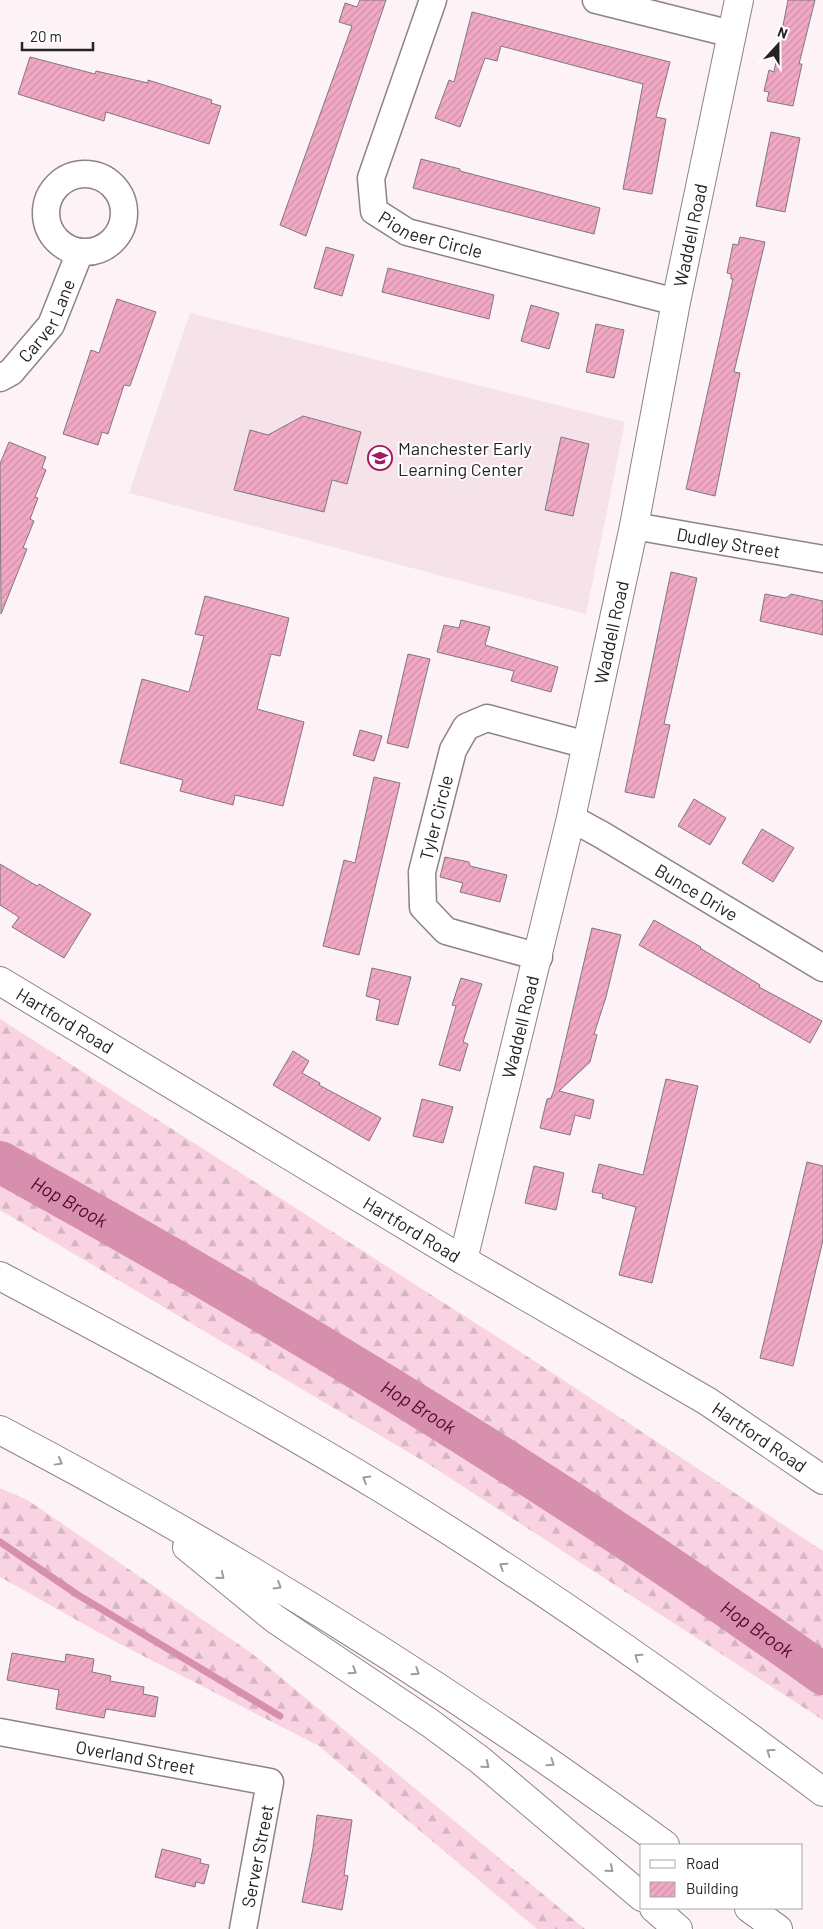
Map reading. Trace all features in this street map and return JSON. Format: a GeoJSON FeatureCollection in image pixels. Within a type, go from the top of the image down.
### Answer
{"type":"FeatureCollection","features":[{"type":"Feature","properties":{"kind":"main road","name":"Waddell Road"},"geometry":{"type":"LineString","coordinates":[[463,1260],[539,957],[571,818],[634,526],[676,302],[740,0]]}},
{"type":"Feature","properties":{"kind":"main road","name":"Hartford Road"},"geometry":{"type":"LineString","coordinates":[[0,981],[463,1260],[707,1402],[823,1480]]}},
{"type":"Feature","properties":{"kind":"main road"},"geometry":{"type":"LineString","coordinates":[[0,1276],[198,1382],[384,1490],[463,1539],[611,1638],[823,1792]]}},
{"type":"Feature","properties":{"kind":"main road"},"geometry":{"type":"LineString","coordinates":[[0,1430],[146,1509],[410,1668],[518,1740],[664,1844]]}},
{"type":"Feature","properties":{"kind":"main road"},"geometry":{"type":"LineString","coordinates":[[146,1509],[212,1568],[275,1619],[430,1723],[480,1760],[640,1895]]}},
{"type":"Feature","properties":{"kind":"main road"},"geometry":{"type":"LineString","coordinates":[[797,1772],[823,1783]]}},
{"type":"Feature","properties":{"kind":"main road"},"geometry":{"type":"LineString","coordinates":[[655,1909],[678,1929]]}},
{"type":"Feature","properties":{"kind":"main road"},"geometry":{"type":"LineString","coordinates":[[751,1909],[778,1929]]}},
{"type":"Feature","properties":{"kind":"street","name":"Pioneer Circle"},"geometry":{"type":"LineString","coordinates":[[433,0],[371,178],[374,211],[408,232],[676,302]]}},
{"type":"Feature","properties":{"kind":"street"},"geometry":{"type":"LineString","coordinates":[[596,0],[732,34]]}},
{"type":"Feature","properties":{"kind":"street","name":"Carver Lane"},"geometry":{"type":"LineString","coordinates":[[0,378],[12,372],[52,325],[80,252]]}},
{"type":"Feature","properties":{"kind":"street","name":"Dudley Street"},"geometry":{"type":"LineString","coordinates":[[634,526],[823,559]]}},
{"type":"Feature","properties":{"kind":"street","name":"Tyler Circle"},"geometry":{"type":"LineString","coordinates":[[539,957],[446,930],[423,907],[422,872],[453,750],[466,727],[487,718],[587,745]]}},
{"type":"Feature","properties":{"kind":"street","name":"Bunce Drive"},"geometry":{"type":"LineString","coordinates":[[571,818],[823,968]]}},
{"type":"Feature","properties":{"kind":"street","name":"Overland Street"},"geometry":{"type":"LineString","coordinates":[[0,1732],[270,1782]]}},
{"type":"Feature","properties":{"kind":"street","name":"Server Street"},"geometry":{"type":"LineString","coordinates":[[243,1929],[270,1782]]}},
{"type":"Feature","properties":{"kind":"shaded area","name":"Manchester Early Learning Center"},"geometry":{"type":"Polygon","coordinates":[[[190,313],[625,422],[586,614],[129,493],[190,313]]]}},
{"type":"Feature","properties":{"kind":"green space"},"geometry":{"type":"Polygon","coordinates":[[[0,1019],[516,1349],[823,1551],[823,1720],[430,1465],[0,1210],[0,1019]]]}},
{"type":"Feature","properties":{"kind":"green space"},"geometry":{"type":"Polygon","coordinates":[[[0,1488],[29,1501],[250,1652],[585,1929],[537,1929],[319,1746],[116,1642],[0,1577],[0,1488]]]}},
{"type":"Feature","properties":{"kind":"building"},"geometry":{"type":"Polygon","coordinates":[[[360,0],[386,0],[306,236],[280,225],[352,26],[339,22],[345,3],[357,7],[360,0]]]}},
{"type":"Feature","properties":{"kind":"building"},"geometry":{"type":"Polygon","coordinates":[[[788,0],[815,0],[799,64],[802,64],[793,106],[767,101],[769,92],[764,91],[769,70],[774,72],[788,0]]]}},
{"type":"Feature","properties":{"kind":"building"},"geometry":{"type":"Polygon","coordinates":[[[472,12],[670,62],[656,117],[666,119],[652,194],[623,189],[643,84],[501,46],[497,61],[485,58],[460,127],[435,118],[449,80],[454,82],[472,12]]]}},
{"type":"Feature","properties":{"kind":"building"},"geometry":{"type":"Polygon","coordinates":[[[30,57],[95,74],[96,71],[148,83],[148,80],[212,100],[211,103],[221,106],[209,144],[106,112],[104,121],[18,94],[30,57]]]}},
{"type":"Feature","properties":{"kind":"building"},"geometry":{"type":"Polygon","coordinates":[[[771,132],[800,138],[785,212],[756,206],[771,132]]]}},
{"type":"Feature","properties":{"kind":"building"},"geometry":{"type":"Polygon","coordinates":[[[421,159],[600,208],[594,234],[413,188],[421,159]]]}},
{"type":"Feature","properties":{"kind":"building"},"geometry":{"type":"Polygon","coordinates":[[[740,237],[765,242],[734,372],[740,373],[715,496],[686,489],[733,279],[731,279],[731,274],[727,273],[733,244],[738,245],[740,237]]]}},
{"type":"Feature","properties":{"kind":"building"},"geometry":{"type":"Polygon","coordinates":[[[326,247],[354,255],[342,296],[314,288],[326,247]]]}},
{"type":"Feature","properties":{"kind":"building"},"geometry":{"type":"Polygon","coordinates":[[[388,268],[494,295],[489,319],[382,292],[388,268]]]}},
{"type":"Feature","properties":{"kind":"building"},"geometry":{"type":"Polygon","coordinates":[[[117,299],[156,312],[130,386],[124,385],[108,434],[102,432],[98,445],[63,434],[91,350],[99,353],[117,299]]]}},
{"type":"Feature","properties":{"kind":"building"},"geometry":{"type":"Polygon","coordinates":[[[531,305],[559,313],[549,349],[521,341],[531,305]]]}},
{"type":"Feature","properties":{"kind":"building"},"geometry":{"type":"Polygon","coordinates":[[[596,324],[624,330],[614,378],[586,372],[596,324]]]}},
{"type":"Feature","properties":{"kind":"building"},"geometry":{"type":"Polygon","coordinates":[[[303,416],[361,432],[347,484],[332,480],[324,512],[234,490],[250,430],[268,435],[303,416]]]}},
{"type":"Feature","properties":{"kind":"building"},"geometry":{"type":"Polygon","coordinates":[[[561,437],[589,444],[573,516],[545,510],[561,437]]]}},
{"type":"Feature","properties":{"kind":"building"},"geometry":{"type":"Polygon","coordinates":[[[9,442],[46,457],[42,468],[46,470],[35,497],[38,498],[30,519],[34,521],[23,548],[27,549],[1,614],[0,464],[9,442]]]}},
{"type":"Feature","properties":{"kind":"building"},"geometry":{"type":"Polygon","coordinates":[[[671,572],[697,578],[664,724],[670,725],[654,798],[625,792],[671,572]]]}},
{"type":"Feature","properties":{"kind":"building"},"geometry":{"type":"Polygon","coordinates":[[[765,594],[786,598],[791,594],[823,601],[823,635],[760,621],[765,594]]]}},
{"type":"Feature","properties":{"kind":"building"},"geometry":{"type":"Polygon","coordinates":[[[205,596],[289,618],[280,656],[271,654],[257,709],[304,722],[283,806],[235,795],[233,805],[180,791],[183,780],[120,763],[142,679],[189,692],[204,636],[195,634],[205,596]]]}},
{"type":"Feature","properties":{"kind":"building"},"geometry":{"type":"Polygon","coordinates":[[[461,620],[490,627],[485,645],[558,667],[551,692],[511,681],[514,671],[437,652],[444,625],[459,628],[461,620]]]}},
{"type":"Feature","properties":{"kind":"building"},"geometry":{"type":"Polygon","coordinates":[[[408,654],[430,659],[408,748],[387,743],[408,654]]]}},
{"type":"Feature","properties":{"kind":"building"},"geometry":{"type":"Polygon","coordinates":[[[360,730],[382,736],[374,761],[353,755],[360,730]]]}},
{"type":"Feature","properties":{"kind":"building"},"geometry":{"type":"Polygon","coordinates":[[[374,777],[400,783],[359,955],[323,946],[344,860],[355,863],[374,777]]]}},
{"type":"Feature","properties":{"kind":"building"},"geometry":{"type":"Polygon","coordinates":[[[694,799],[726,818],[710,845],[678,826],[694,799]]]}},
{"type":"Feature","properties":{"kind":"building"},"geometry":{"type":"Polygon","coordinates":[[[762,829],[794,848],[773,882],[742,863],[762,829]]]}},
{"type":"Feature","properties":{"kind":"building"},"geometry":{"type":"Polygon","coordinates":[[[445,857],[469,862],[470,866],[507,875],[500,902],[460,892],[463,883],[440,877],[445,857]]]}},
{"type":"Feature","properties":{"kind":"building"},"geometry":{"type":"Polygon","coordinates":[[[0,864],[91,914],[64,958],[12,927],[19,917],[0,905],[0,864]]]}},
{"type":"Feature","properties":{"kind":"building"},"geometry":{"type":"Polygon","coordinates":[[[654,920],[701,947],[760,985],[759,987],[822,1021],[810,1043],[639,945],[654,920]]]}},
{"type":"Feature","properties":{"kind":"building"},"geometry":{"type":"Polygon","coordinates":[[[592,928],[621,935],[606,997],[594,1034],[597,1035],[590,1062],[559,1091],[594,1100],[590,1119],[575,1115],[570,1135],[540,1128],[547,1099],[551,1098],[554,1090],[592,928]]]}},
{"type":"Feature","properties":{"kind":"building"},"geometry":{"type":"Polygon","coordinates":[[[372,968],[411,977],[398,1025],[376,1020],[380,1000],[366,996],[372,968]]]}},
{"type":"Feature","properties":{"kind":"building"},"geometry":{"type":"Polygon","coordinates":[[[461,978],[482,984],[463,1042],[468,1044],[460,1071],[439,1065],[456,1006],[452,1005],[461,978]]]}},
{"type":"Feature","properties":{"kind":"building"},"geometry":{"type":"Polygon","coordinates":[[[293,1051],[309,1061],[302,1073],[320,1083],[319,1085],[381,1118],[369,1141],[273,1085],[293,1051]]]}},
{"type":"Feature","properties":{"kind":"building"},"geometry":{"type":"Polygon","coordinates":[[[666,1079],[698,1086],[652,1283],[619,1275],[636,1207],[602,1198],[603,1194],[592,1192],[599,1164],[643,1175],[666,1079]]]}},
{"type":"Feature","properties":{"kind":"building"},"geometry":{"type":"Polygon","coordinates":[[[422,1099],[453,1107],[443,1143],[413,1136],[422,1099]]]}},
{"type":"Feature","properties":{"kind":"building"},"geometry":{"type":"Polygon","coordinates":[[[807,1162],[823,1166],[823,1240],[793,1366],[760,1358],[807,1162]]]}},
{"type":"Feature","properties":{"kind":"building"},"geometry":{"type":"Polygon","coordinates":[[[534,1166],[564,1173],[556,1210],[525,1203],[534,1166]]]}},
{"type":"Feature","properties":{"kind":"building"},"geometry":{"type":"Polygon","coordinates":[[[12,1653],[65,1662],[66,1654],[94,1659],[92,1672],[111,1676],[110,1681],[144,1687],[143,1694],[158,1697],[155,1717],[106,1709],[104,1718],[56,1709],[59,1690],[7,1680],[12,1653]]]}},
{"type":"Feature","properties":{"kind":"building"},"geometry":{"type":"Polygon","coordinates":[[[317,1815],[352,1820],[344,1875],[348,1876],[342,1910],[302,1902],[313,1848],[317,1815]]]}},
{"type":"Feature","properties":{"kind":"building"},"geometry":{"type":"Polygon","coordinates":[[[162,1849],[201,1859],[200,1863],[209,1865],[204,1884],[196,1882],[195,1887],[155,1877],[162,1849]]]}},
{"type":"Feature","properties":{"kind":"waterway","name":"Hop Brook"},"geometry":{"type":"LineString","coordinates":[[0,1162],[211,1281],[419,1406],[623,1537],[724,1604],[823,1674]]}},
{"type":"Feature","properties":{"kind":"waterway"},"geometry":{"type":"LineString","coordinates":[[0,1542],[78,1595],[280,1716]]}},
{"type":"Feature","properties":{"kind":"place","name":"Manchester Early Learning Center"},"geometry":{"type":"Point","coordinates":[380,458]}}]}
